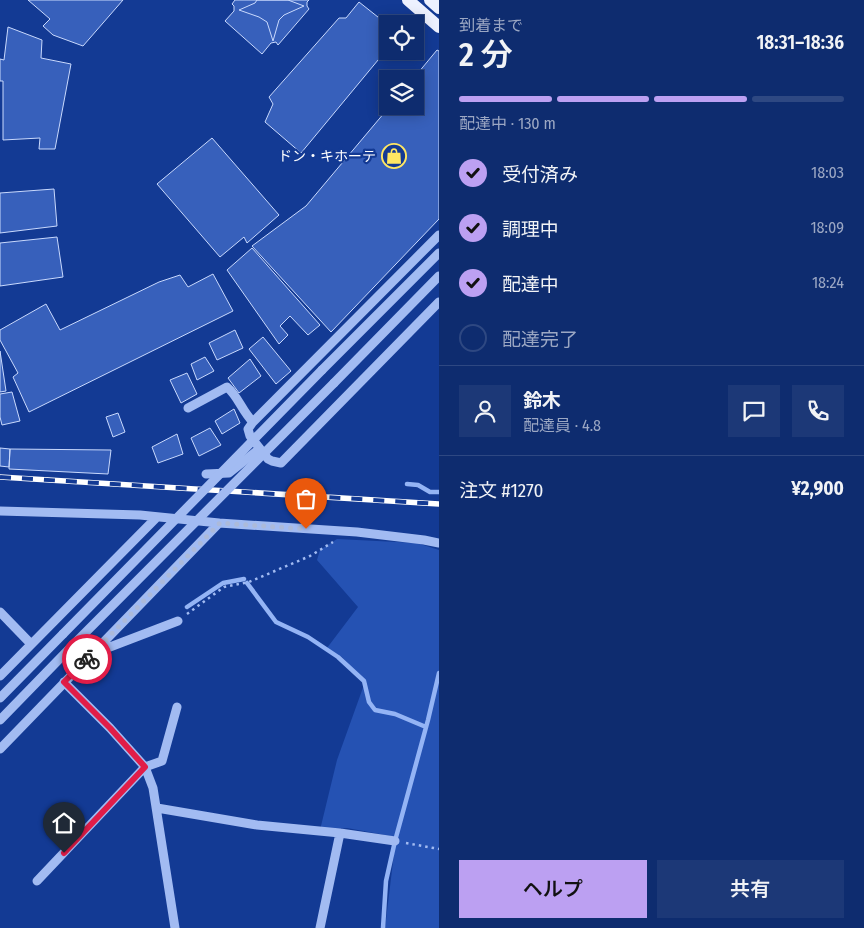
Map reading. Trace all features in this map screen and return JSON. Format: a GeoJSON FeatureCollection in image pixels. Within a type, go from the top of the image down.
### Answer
{"type":"FeatureCollection","features":[{"type":"Feature","properties":{"kind":"main road"},"geometry":{"type":"LineString","coordinates":[[408,0],[439,27]]}},
{"type":"Feature","properties":{"kind":"main road"},"geometry":{"type":"LineString","coordinates":[[430,0],[439,8]]}},
{"type":"Feature","properties":{"kind":"street"},"geometry":{"type":"LineString","coordinates":[[439,235],[253,422],[248,429],[248,433],[260,449],[272,461],[281,463],[439,302]]}},
{"type":"Feature","properties":{"kind":"street"},"geometry":{"type":"LineString","coordinates":[[0,698],[439,252]]}},
{"type":"Feature","properties":{"kind":"street"},"geometry":{"type":"LineString","coordinates":[[0,720],[439,276]]}},
{"type":"Feature","properties":{"kind":"street"},"geometry":{"type":"LineString","coordinates":[[188,408],[226,387],[232,391],[247,416],[253,422]]}},
{"type":"Feature","properties":{"kind":"street"},"geometry":{"type":"LineString","coordinates":[[206,474],[229,473],[260,449]]}},
{"type":"Feature","properties":{"kind":"street"},"geometry":{"type":"LineString","coordinates":[[0,511],[140,515],[220,523],[341,530],[439,542]]}},
{"type":"Feature","properties":{"kind":"street"},"geometry":{"type":"LineString","coordinates":[[0,676],[156,518]]}},
{"type":"Feature","properties":{"kind":"street"},"geometry":{"type":"LineString","coordinates":[[0,749],[220,523]]}},
{"type":"Feature","properties":{"kind":"street"},"geometry":{"type":"LineString","coordinates":[[0,612],[30,644]]}},
{"type":"Feature","properties":{"kind":"street"},"geometry":{"type":"LineString","coordinates":[[102,644],[110,646],[178,621]]}},
{"type":"Feature","properties":{"kind":"street"},"geometry":{"type":"LineString","coordinates":[[64,682],[110,728],[145,767],[153,788],[157,808],[175,928]]}},
{"type":"Feature","properties":{"kind":"street"},"geometry":{"type":"LineString","coordinates":[[37,881],[145,767],[162,761],[177,707]]}},
{"type":"Feature","properties":{"kind":"street"},"geometry":{"type":"LineString","coordinates":[[157,808],[257,825],[340,833],[395,841]]}},
{"type":"Feature","properties":{"kind":"street"},"geometry":{"type":"LineString","coordinates":[[320,928],[340,833]]}},
{"type":"Feature","properties":{"kind":"path"},"geometry":{"type":"LineString","coordinates":[[178,621],[224,587],[249,582],[310,556],[332,542],[341,530]]}},
{"type":"Feature","properties":{"kind":"path"},"geometry":{"type":"LineString","coordinates":[[395,841],[439,849]]}},
{"type":"Feature","properties":{"kind":"shaded area"},"geometry":{"type":"Polygon","coordinates":[[[337,539],[417,543],[439,550],[439,928],[385,928],[396,837],[347,828],[320,830],[337,760],[365,682],[342,657],[327,648],[358,607],[317,560],[320,550],[337,539]]]}},
{"type":"Feature","properties":{"kind":"building"},"geometry":{"type":"Polygon","coordinates":[[[28,0],[123,0],[83,46],[53,35],[43,26],[50,19],[28,0]]]}},
{"type":"Feature","properties":{"kind":"building"},"geometry":{"type":"Polygon","coordinates":[[[235,0],[309,0],[307,6],[309,9],[278,45],[276,42],[271,43],[262,54],[225,21],[234,11],[232,4],[235,0]]]}},
{"type":"Feature","properties":{"kind":"building"},"geometry":{"type":"Polygon","coordinates":[[[257,0],[288,0],[304,6],[284,15],[279,20],[273,41],[267,22],[239,10],[255,3],[257,0]]]}},
{"type":"Feature","properties":{"kind":"building"},"geometry":{"type":"Polygon","coordinates":[[[359,2],[379,18],[379,59],[301,153],[265,122],[273,104],[269,97],[339,18],[346,18],[359,2]]]}},
{"type":"Feature","properties":{"kind":"building"},"geometry":{"type":"Polygon","coordinates":[[[8,27],[42,40],[41,58],[71,64],[55,149],[39,149],[40,138],[3,140],[3,81],[0,81],[0,59],[4,60],[8,27]]]}},
{"type":"Feature","properties":{"kind":"building","name":"ドン・キホーテ"},"geometry":{"type":"Polygon","coordinates":[[[437,50],[439,51],[439,219],[331,332],[252,246],[306,206],[382,115],[424,115],[424,70],[420,70],[437,50]]]}},
{"type":"Feature","properties":{"kind":"building"},"geometry":{"type":"Polygon","coordinates":[[[212,138],[279,215],[247,243],[244,237],[220,257],[157,184],[212,138]]]}},
{"type":"Feature","properties":{"kind":"building"},"geometry":{"type":"Polygon","coordinates":[[[54,189],[57,226],[0,233],[0,193],[54,189]]]}},
{"type":"Feature","properties":{"kind":"building"},"geometry":{"type":"Polygon","coordinates":[[[57,237],[63,277],[0,286],[0,243],[57,237]]]}},
{"type":"Feature","properties":{"kind":"building"},"geometry":{"type":"Polygon","coordinates":[[[252,248],[320,325],[308,335],[290,316],[280,326],[288,335],[279,344],[227,270],[252,248]]]}},
{"type":"Feature","properties":{"kind":"building"},"geometry":{"type":"Polygon","coordinates":[[[213,274],[233,311],[29,412],[13,377],[18,373],[0,340],[0,330],[46,304],[60,330],[159,282],[180,275],[188,287],[213,274]]]}},
{"type":"Feature","properties":{"kind":"building"},"geometry":{"type":"Polygon","coordinates":[[[235,330],[243,348],[217,360],[209,343],[235,330]]]}},
{"type":"Feature","properties":{"kind":"building"},"geometry":{"type":"Polygon","coordinates":[[[263,337],[291,371],[276,384],[249,349],[263,337]]]}},
{"type":"Feature","properties":{"kind":"building"},"geometry":{"type":"Polygon","coordinates":[[[0,351],[6,391],[0,392],[0,351]]]}},
{"type":"Feature","properties":{"kind":"building"},"geometry":{"type":"Polygon","coordinates":[[[205,357],[214,371],[197,380],[191,364],[205,357]]]}},
{"type":"Feature","properties":{"kind":"building"},"geometry":{"type":"Polygon","coordinates":[[[250,359],[261,376],[239,393],[228,378],[250,359]]]}},
{"type":"Feature","properties":{"kind":"building"},"geometry":{"type":"Polygon","coordinates":[[[187,373],[197,394],[181,403],[170,380],[187,373]]]}},
{"type":"Feature","properties":{"kind":"building"},"geometry":{"type":"Polygon","coordinates":[[[12,392],[20,421],[2,425],[0,394],[12,392]]]}},
{"type":"Feature","properties":{"kind":"building"},"geometry":{"type":"Polygon","coordinates":[[[234,409],[240,423],[222,434],[215,421],[234,409]]]}},
{"type":"Feature","properties":{"kind":"building"},"geometry":{"type":"Polygon","coordinates":[[[118,413],[125,432],[113,437],[106,417],[118,413]]]}},
{"type":"Feature","properties":{"kind":"building"},"geometry":{"type":"Polygon","coordinates":[[[210,428],[221,445],[199,456],[191,438],[210,428]]]}},
{"type":"Feature","properties":{"kind":"building"},"geometry":{"type":"Polygon","coordinates":[[[177,434],[183,454],[158,463],[152,447],[177,434]]]}},
{"type":"Feature","properties":{"kind":"building"},"geometry":{"type":"Polygon","coordinates":[[[0,448],[10,449],[9,467],[0,466],[0,448]]]}},
{"type":"Feature","properties":{"kind":"building"},"geometry":{"type":"Polygon","coordinates":[[[10,449],[111,450],[108,474],[9,469],[10,449]]]}},
{"type":"Feature","properties":{"kind":"waterway"},"geometry":{"type":"LineString","coordinates":[[407,484],[418,485],[430,492],[439,492]]}},
{"type":"Feature","properties":{"kind":"waterway"},"geometry":{"type":"LineString","coordinates":[[187,607],[223,583],[244,579]]}},
{"type":"Feature","properties":{"kind":"waterway"},"geometry":{"type":"LineString","coordinates":[[247,583],[276,622],[308,637],[338,657],[364,681],[369,702],[375,710],[395,714],[426,727]]}},
{"type":"Feature","properties":{"kind":"waterway"},"geometry":{"type":"LineString","coordinates":[[383,928],[386,881],[439,673]]}},
{"type":"Feature","properties":{"kind":"railway"},"geometry":{"type":"LineString","coordinates":[[0,477],[439,504]]}},
{"type":"Feature","properties":{"kind":"way so far"},"geometry":{"type":"LineString","coordinates":[[87,659],[220,523],[306,529]]}},
{"type":"Feature","properties":{"kind":"place","name":"ドン・キホーテ"},"geometry":{"type":"Point","coordinates":[394,156]}},
{"type":"Feature","properties":{"kind":"route"},"geometry":{"type":"LineString","coordinates":[[64,853],[145,767],[110,728],[64,682],[87,659]]}}]}
